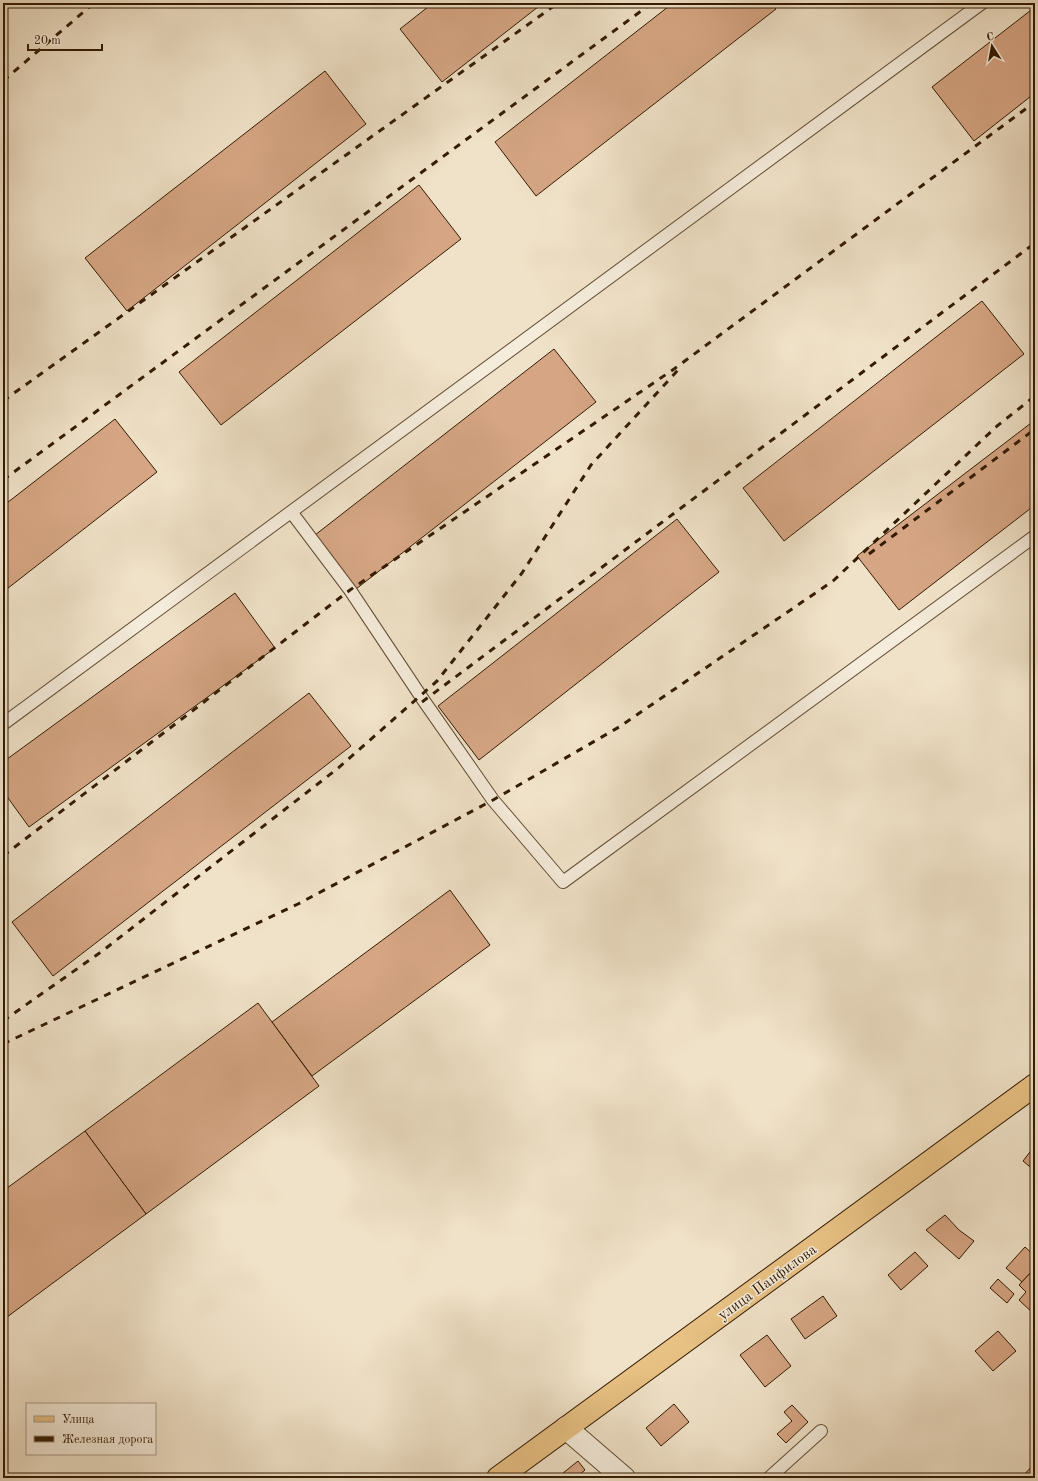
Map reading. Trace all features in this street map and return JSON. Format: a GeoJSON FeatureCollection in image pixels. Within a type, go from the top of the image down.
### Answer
{"type":"FeatureCollection","features":[{"type":"Feature","properties":{"kind":"main road","name":"улица Панфилова"},"geometry":{"type":"LineString","coordinates":[[498,1478],[1035,1085]]}},
{"type":"Feature","properties":{"kind":"street"},"geometry":{"type":"LineString","coordinates":[[566,1428],[624,1478]]}},
{"type":"Feature","properties":{"kind":"lane"},"geometry":{"type":"LineString","coordinates":[[3,724],[292,513],[982,3]]}},
{"type":"Feature","properties":{"kind":"lane"},"geometry":{"type":"LineString","coordinates":[[292,513],[350,590],[424,701],[493,800],[562,882],[1035,536]]}},
{"type":"Feature","properties":{"kind":"lane"},"geometry":{"type":"LineString","coordinates":[[769,1478],[821,1431]]}},
{"type":"Feature","properties":{"kind":"building"},"geometry":{"type":"Polygon","coordinates":[[[433,3],[543,3],[442,82],[400,29],[433,3]]]}},
{"type":"Feature","properties":{"kind":"building"},"geometry":{"type":"Polygon","coordinates":[[[673,3],[771,3],[776,9],[536,196],[495,142],[673,3]]]}},
{"type":"Feature","properties":{"kind":"building"},"geometry":{"type":"Polygon","coordinates":[[[1035,7],[1035,93],[974,141],[932,87],[1035,7]]]}},
{"type":"Feature","properties":{"kind":"building"},"geometry":{"type":"Polygon","coordinates":[[[325,71],[366,124],[127,311],[85,258],[325,71]]]}},
{"type":"Feature","properties":{"kind":"building"},"geometry":{"type":"Polygon","coordinates":[[[419,185],[461,239],[221,425],[179,372],[419,185]]]}},
{"type":"Feature","properties":{"kind":"building"},"geometry":{"type":"Polygon","coordinates":[[[982,301],[1024,354],[784,541],[743,488],[982,301]]]}},
{"type":"Feature","properties":{"kind":"building"},"geometry":{"type":"Polygon","coordinates":[[[554,349],[596,402],[356,589],[315,535],[554,349]]]}},
{"type":"Feature","properties":{"kind":"building"},"geometry":{"type":"Polygon","coordinates":[[[115,419],[157,472],[3,592],[3,506],[115,419]]]}},
{"type":"Feature","properties":{"kind":"building"},"geometry":{"type":"Polygon","coordinates":[[[1035,420],[1035,505],[899,610],[857,556],[1035,420]]]}},
{"type":"Feature","properties":{"kind":"building"},"geometry":{"type":"Polygon","coordinates":[[[677,519],[719,572],[479,760],[438,706],[677,519]]]}},
{"type":"Feature","properties":{"kind":"building"},"geometry":{"type":"Polygon","coordinates":[[[235,593],[275,648],[29,827],[3,791],[3,762],[235,593]]]}},
{"type":"Feature","properties":{"kind":"building"},"geometry":{"type":"Polygon","coordinates":[[[309,693],[351,746],[53,976],[12,922],[309,693]]]}},
{"type":"Feature","properties":{"kind":"building"},"geometry":{"type":"Polygon","coordinates":[[[450,890],[490,945],[312,1076],[272,1022],[450,890]]]}},
{"type":"Feature","properties":{"kind":"building"},"geometry":{"type":"Polygon","coordinates":[[[258,1003],[319,1086],[146,1214],[85,1131],[258,1003]]]}},
{"type":"Feature","properties":{"kind":"building"},"geometry":{"type":"Polygon","coordinates":[[[85,1131],[146,1214],[3,1320],[3,1191],[85,1131]]]}},
{"type":"Feature","properties":{"kind":"building"},"geometry":{"type":"Polygon","coordinates":[[[1033,1148],[1035,1150],[1035,1171],[1023,1161],[1033,1148]]]}},
{"type":"Feature","properties":{"kind":"building"},"geometry":{"type":"Polygon","coordinates":[[[945,1215],[959,1230],[974,1241],[959,1259],[926,1230],[945,1215]]]}},
{"type":"Feature","properties":{"kind":"building"},"geometry":{"type":"Polygon","coordinates":[[[1025,1247],[1035,1256],[1035,1268],[1022,1282],[1006,1268],[1025,1247]]]}},
{"type":"Feature","properties":{"kind":"building"},"geometry":{"type":"Polygon","coordinates":[[[915,1252],[928,1266],[901,1290],[888,1275],[915,1252]]]}},
{"type":"Feature","properties":{"kind":"building"},"geometry":{"type":"Polygon","coordinates":[[[1035,1268],[1035,1315],[1019,1300],[1026,1292],[1019,1285],[1035,1268]]]}},
{"type":"Feature","properties":{"kind":"building"},"geometry":{"type":"Polygon","coordinates":[[[998,1279],[1014,1294],[1007,1303],[990,1288],[998,1279]]]}},
{"type":"Feature","properties":{"kind":"building"},"geometry":{"type":"Polygon","coordinates":[[[823,1296],[837,1316],[805,1339],[791,1319],[823,1296]]]}},
{"type":"Feature","properties":{"kind":"building"},"geometry":{"type":"Polygon","coordinates":[[[998,1331],[1016,1351],[993,1371],[975,1351],[998,1331]]]}},
{"type":"Feature","properties":{"kind":"building"},"geometry":{"type":"Polygon","coordinates":[[[767,1335],[791,1366],[765,1387],[740,1355],[767,1335]]]}},
{"type":"Feature","properties":{"kind":"building"},"geometry":{"type":"Polygon","coordinates":[[[674,1404],[689,1422],[661,1446],[646,1428],[674,1404]]]}},
{"type":"Feature","properties":{"kind":"building"},"geometry":{"type":"Polygon","coordinates":[[[792,1405],[808,1422],[786,1443],[777,1434],[792,1421],[784,1412],[792,1405]]]}},
{"type":"Feature","properties":{"kind":"building"},"geometry":{"type":"Polygon","coordinates":[[[578,1461],[585,1470],[575,1478],[567,1478],[563,1473],[578,1461]]]}},
{"type":"Feature","properties":{"kind":"building"},"geometry":{"type":"Polygon","coordinates":[[[1035,1463],[1035,1478],[1021,1478],[1035,1463]]]}},
{"type":"Feature","properties":{"kind":"railway"},"geometry":{"type":"LineString","coordinates":[[3,81],[94,3]]}},
{"type":"Feature","properties":{"kind":"railway"},"geometry":{"type":"LineString","coordinates":[[3,401],[558,3]]}},
{"type":"Feature","properties":{"kind":"railway"},"geometry":{"type":"LineString","coordinates":[[3,480],[652,3]]}},
{"type":"Feature","properties":{"kind":"railway"},"geometry":{"type":"LineString","coordinates":[[3,856],[350,590],[674,369],[1035,102]]}},
{"type":"Feature","properties":{"kind":"railway"},"geometry":{"type":"LineString","coordinates":[[422,702],[1035,243]]}},
{"type":"Feature","properties":{"kind":"railway"},"geometry":{"type":"LineString","coordinates":[[3,1021],[101,952],[337,769],[437,681],[522,573],[591,465],[678,370]]}},
{"type":"Feature","properties":{"kind":"railway"},"geometry":{"type":"LineString","coordinates":[[3,1044],[298,904],[493,800],[619,727],[833,581],[997,426],[1035,396]]}},
{"type":"Feature","properties":{"kind":"railway"},"geometry":{"type":"LineString","coordinates":[[869,554],[1035,429]]}}]}
